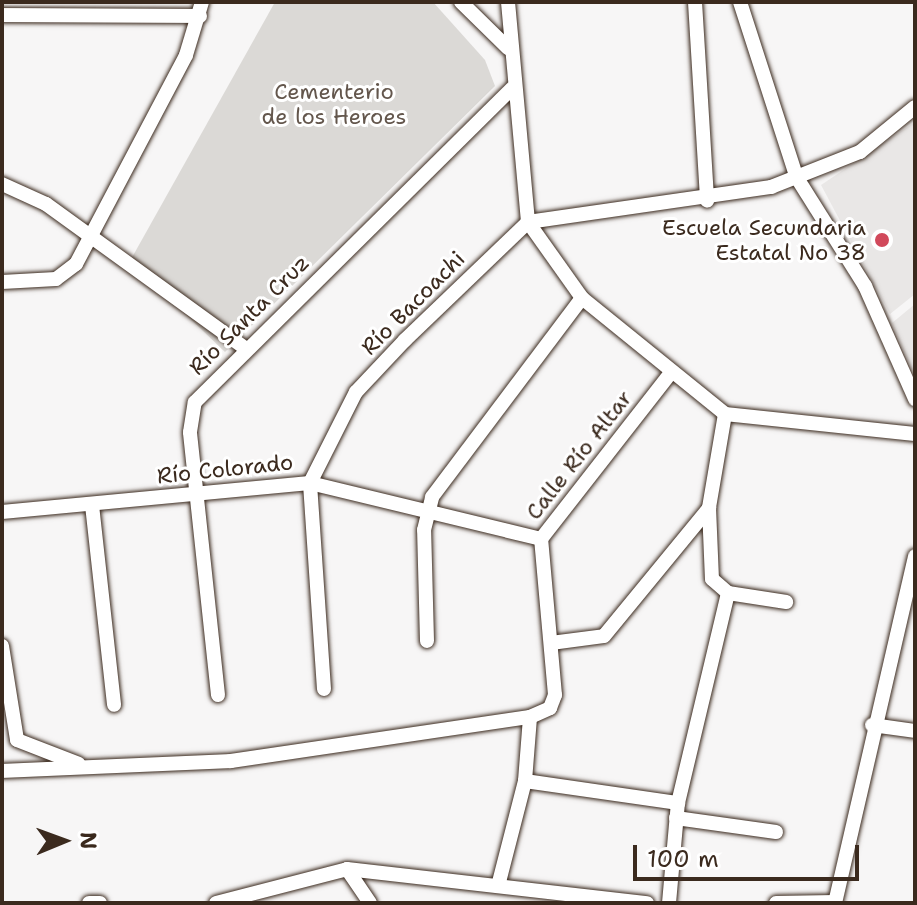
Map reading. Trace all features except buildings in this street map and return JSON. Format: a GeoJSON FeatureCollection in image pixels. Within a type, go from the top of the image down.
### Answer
{"type":"FeatureCollection","features":[{"type":"Feature","properties":{"kind":"street"},"geometry":{"type":"LineString","coordinates":[[461,2],[508,48]]}},
{"type":"Feature","properties":{"kind":"street"},"geometry":{"type":"LineString","coordinates":[[508,2],[508,48],[528,222],[582,298],[670,374],[725,414],[915,434]]}},
{"type":"Feature","properties":{"kind":"street"},"geometry":{"type":"LineString","coordinates":[[695,2],[707,201]]}},
{"type":"Feature","properties":{"kind":"street"},"geometry":{"type":"LineString","coordinates":[[740,2],[797,178],[865,286],[915,399]]}},
{"type":"Feature","properties":{"kind":"street"},"geometry":{"type":"LineString","coordinates":[[2,15],[201,9],[89,241],[68,273],[56,279],[2,282]]}},
{"type":"Feature","properties":{"kind":"street","name":"Río Santa Cruz"},"geometry":{"type":"LineString","coordinates":[[218,695],[190,432],[195,402],[512,88]]}},
{"type":"Feature","properties":{"kind":"street"},"geometry":{"type":"LineString","coordinates":[[528,222],[707,201],[797,178],[860,152],[915,107]]}},
{"type":"Feature","properties":{"kind":"street"},"geometry":{"type":"LineString","coordinates":[[2,184],[46,204],[89,241],[246,349]]}},
{"type":"Feature","properties":{"kind":"street","name":"Río Bacoachi"},"geometry":{"type":"LineString","coordinates":[[310,483],[356,392],[528,222]]}},
{"type":"Feature","properties":{"kind":"street"},"geometry":{"type":"LineString","coordinates":[[427,641],[427,509],[582,298]]}},
{"type":"Feature","properties":{"kind":"street","name":"Calle Río Altar"},"geometry":{"type":"LineString","coordinates":[[530,717],[553,703],[541,539],[670,374]]}},
{"type":"Feature","properties":{"kind":"street"},"geometry":{"type":"LineString","coordinates":[[725,414],[709,508],[712,579],[728,593],[786,602]]}},
{"type":"Feature","properties":{"kind":"street"},"geometry":{"type":"LineString","coordinates":[[310,483],[324,689]]}},
{"type":"Feature","properties":{"kind":"street","name":"Río Colorado"},"geometry":{"type":"LineString","coordinates":[[2,512],[310,483],[541,539]]}},
{"type":"Feature","properties":{"kind":"street"},"geometry":{"type":"LineString","coordinates":[[92,505],[114,705]]}},
{"type":"Feature","properties":{"kind":"street"},"geometry":{"type":"LineString","coordinates":[[551,643],[604,636],[709,508]]}},
{"type":"Feature","properties":{"kind":"street"},"geometry":{"type":"LineString","coordinates":[[776,903],[835,902],[872,725],[915,556]]}},
{"type":"Feature","properties":{"kind":"street"},"geometry":{"type":"LineString","coordinates":[[669,903],[677,810],[728,593]]}},
{"type":"Feature","properties":{"kind":"street"},"geometry":{"type":"LineString","coordinates":[[2,646],[17,740],[79,765]]}},
{"type":"Feature","properties":{"kind":"street"},"geometry":{"type":"LineString","coordinates":[[2,771],[79,765],[231,761],[530,717],[525,781],[498,886]]}},
{"type":"Feature","properties":{"kind":"street"},"geometry":{"type":"LineString","coordinates":[[872,725],[915,731]]}},
{"type":"Feature","properties":{"kind":"street"},"geometry":{"type":"LineString","coordinates":[[525,781],[776,832]]}},
{"type":"Feature","properties":{"kind":"street"},"geometry":{"type":"LineString","coordinates":[[347,869],[370,903]]}},
{"type":"Feature","properties":{"kind":"street"},"geometry":{"type":"LineString","coordinates":[[216,903],[347,869],[647,903]]}},
{"type":"Feature","properties":{"kind":"street"},"geometry":{"type":"LineString","coordinates":[[89,903],[100,903]]}},
{"type":"Feature","properties":{"kind":"shaded area","name":"Escuela Secundaria Estatal No 38"},"geometry":{"type":"Polygon","coordinates":[[[915,122],[915,294],[890,314],[821,185],[915,122]]]}},
{"type":"Feature","properties":{"kind":"shaded area"},"geometry":{"type":"Polygon","coordinates":[[[915,304],[915,376],[892,323],[915,304]]]}},
{"type":"Feature","properties":{"kind":"green space","name":"Cementerio de los Heroes"},"geometry":{"type":"Polygon","coordinates":[[[275,2],[433,2],[485,60],[495,86],[225,352],[130,261],[275,2]]]}},
{"type":"Feature","properties":{"kind":"place","name":"Escuela Secundaria Estatal No 38"},"geometry":{"type":"Point","coordinates":[882,240]}}]}
